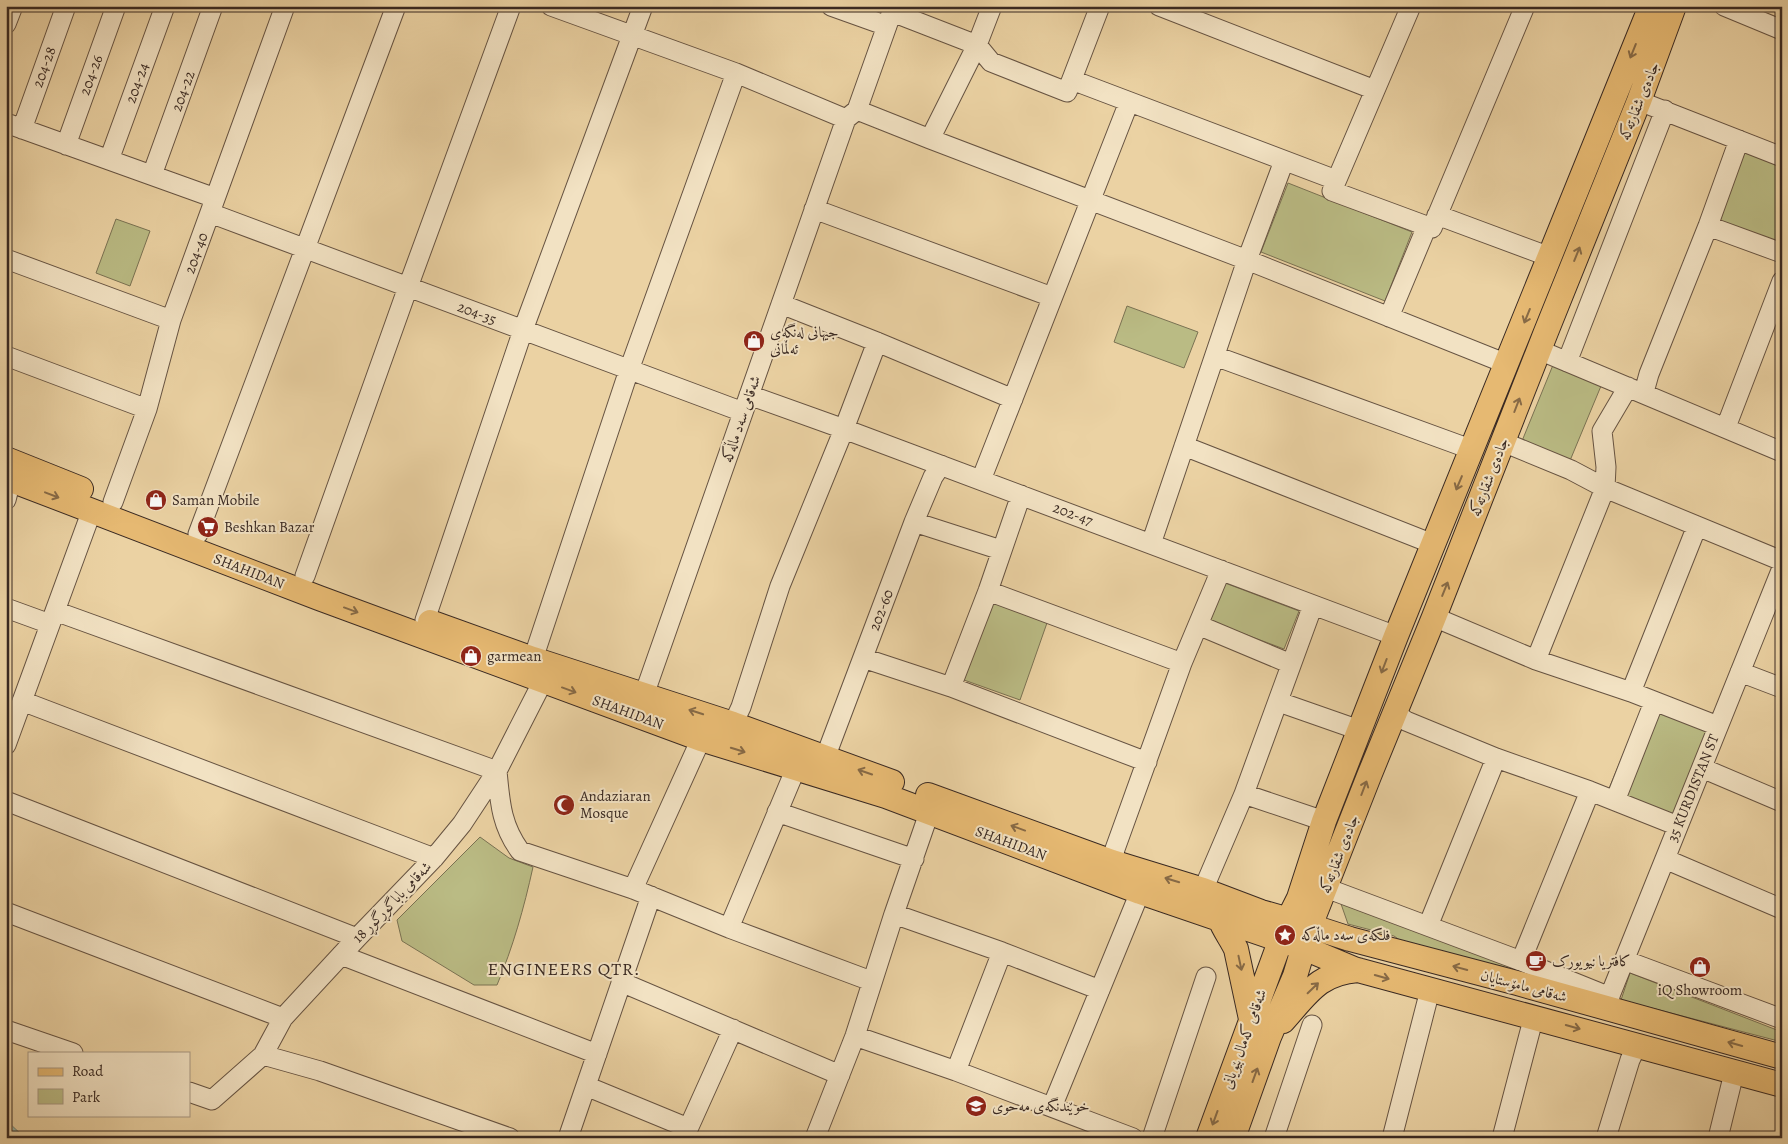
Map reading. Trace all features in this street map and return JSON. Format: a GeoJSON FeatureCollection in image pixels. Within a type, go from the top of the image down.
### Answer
{"type":"FeatureCollection","features":[{"type":"Feature","properties":{"kind":"main road","name":"جادەی شقارتەکە"},"geometry":{"type":"LineString","coordinates":[[1280,926],[1299,898],[1324,821],[1396,636],[1508,364],[1651,6]]}},
{"type":"Feature","properties":{"kind":"main road","name":"جادەی شقارتەکە"},"geometry":{"type":"LineString","coordinates":[[1280,926],[1326,888],[1639,101],[1674,6]]}},
{"type":"Feature","properties":{"kind":"main road"},"geometry":{"type":"LineString","coordinates":[[1539,286],[1562,292]]}},
{"type":"Feature","properties":{"kind":"main road","name":"SHAHIDAN"},"geometry":{"type":"LineString","coordinates":[[7,479],[103,506],[319,598],[701,739],[796,768],[888,789],[929,813],[1220,920],[1280,926]]}},
{"type":"Feature","properties":{"kind":"main road"},"geometry":{"type":"LineString","coordinates":[[103,506],[198,534],[305,576],[533,659],[733,724],[825,758],[888,789],[1203,890],[1280,926]]}},
{"type":"Feature","properties":{"kind":"main road"},"geometry":{"type":"LineString","coordinates":[[1220,920],[1223,929],[1236,948],[1252,1019]]}},
{"type":"Feature","properties":{"kind":"main road","name":"شەقامی مامۆستایان"},"geometry":{"type":"LineString","coordinates":[[1280,926],[1304,948],[1358,970],[1534,1016],[1782,1085]]}},
{"type":"Feature","properties":{"kind":"main road","name":"شەقامی مامۆستایان"},"geometry":{"type":"LineString","coordinates":[[1280,926],[1356,941],[1608,1002],[1782,1057]]}},
{"type":"Feature","properties":{"kind":"main road","name":"شەقامی کەمال بێویانی"},"geometry":{"type":"LineString","coordinates":[[1208,1138],[1252,1019],[1280,926]]}},
{"type":"Feature","properties":{"kind":"main road","name":"شەقامی کەمال بێویانی"},"geometry":{"type":"LineString","coordinates":[[1233,1138],[1269,1037],[1295,976],[1304,948]]}},
{"type":"Feature","properties":{"kind":"main road"},"geometry":{"type":"LineString","coordinates":[[1269,1037],[1320,982],[1337,973],[1358,970]]}},
{"type":"Feature","properties":{"kind":"street"},"geometry":{"type":"LineString","coordinates":[[6,24],[12,6]]}},
{"type":"Feature","properties":{"kind":"street","name":"204-28"},"geometry":{"type":"LineString","coordinates":[[14,126],[66,6]]}},
{"type":"Feature","properties":{"kind":"street","name":"204-26"},"geometry":{"type":"LineString","coordinates":[[66,144],[116,6]]}},
{"type":"Feature","properties":{"kind":"street","name":"204-24"},"geometry":{"type":"LineString","coordinates":[[109,160],[165,6]]}},
{"type":"Feature","properties":{"kind":"street","name":"204-22"},"geometry":{"type":"LineString","coordinates":[[152,176],[213,6]]}},
{"type":"Feature","properties":{"kind":"street","name":"204-40"},"geometry":{"type":"LineString","coordinates":[[6,745],[52,618],[147,409],[171,320],[285,6]]}},
{"type":"Feature","properties":{"kind":"street"},"geometry":{"type":"LineString","coordinates":[[198,534],[396,6]]}},
{"type":"Feature","properties":{"kind":"street"},"geometry":{"type":"LineString","coordinates":[[305,576],[511,6]]}},
{"type":"Feature","properties":{"kind":"street"},"geometry":{"type":"LineString","coordinates":[[550,6],[736,74],[930,139],[1247,260],[1508,364]]}},
{"type":"Feature","properties":{"kind":"street"},"geometry":{"type":"LineString","coordinates":[[425,620],[523,330],[643,6]]}},
{"type":"Feature","properties":{"kind":"street"},"geometry":{"type":"LineString","coordinates":[[832,6],[891,15],[977,45],[991,62],[1067,92],[1100,6]]}},
{"type":"Feature","properties":{"kind":"street"},"geometry":{"type":"LineString","coordinates":[[930,139],[977,45],[992,6]]}},
{"type":"Feature","properties":{"kind":"street"},"geometry":{"type":"LineString","coordinates":[[1159,6],[1375,90]]}},
{"type":"Feature","properties":{"kind":"street"},"geometry":{"type":"LineString","coordinates":[[1412,6],[1332,190],[1550,258]]}},
{"type":"Feature","properties":{"kind":"street"},"geometry":{"type":"LineString","coordinates":[[1389,316],[1525,6]]}},
{"type":"Feature","properties":{"kind":"street"},"geometry":{"type":"LineString","coordinates":[[1724,6],[1782,30]]}},
{"type":"Feature","properties":{"kind":"street","name":"شەقامی سەد ماڵەکە"},"geometry":{"type":"LineString","coordinates":[[644,695],[814,210],[891,15]]}},
{"type":"Feature","properties":{"kind":"street"},"geometry":{"type":"LineString","coordinates":[[533,659],[629,370],[736,74]]}},
{"type":"Feature","properties":{"kind":"street"},"geometry":{"type":"LineString","coordinates":[[1072,80],[1336,180]]}},
{"type":"Feature","properties":{"kind":"street"},"geometry":{"type":"LineString","coordinates":[[1639,101],[1782,157]]}},
{"type":"Feature","properties":{"kind":"street"},"geometry":{"type":"LineString","coordinates":[[981,480],[1129,102]]}},
{"type":"Feature","properties":{"kind":"street"},"geometry":{"type":"LineString","coordinates":[[1567,362],[1665,110]]}},
{"type":"Feature","properties":{"kind":"street","name":"204-35"},"geometry":{"type":"LineString","coordinates":[[14,126],[152,176],[304,248],[629,370],[746,404]]}},
{"type":"Feature","properties":{"kind":"street"},"geometry":{"type":"LineString","coordinates":[[1536,660],[1605,488],[1606,467],[1602,431],[1648,374],[1708,226],[1739,140]]}},
{"type":"Feature","properties":{"kind":"street"},"geometry":{"type":"LineString","coordinates":[[1151,544],[1247,260],[1284,160]]}},
{"type":"Feature","properties":{"kind":"street"},"geometry":{"type":"LineString","coordinates":[[814,210],[1052,297]]}},
{"type":"Feature","properties":{"kind":"street"},"geometry":{"type":"LineString","coordinates":[[1708,226],[1782,253]]}},
{"type":"Feature","properties":{"kind":"street"},"geometry":{"type":"LineString","coordinates":[[6,259],[171,320]]}},
{"type":"Feature","properties":{"kind":"street"},"geometry":{"type":"LineString","coordinates":[[1726,427],[1782,281]]}},
{"type":"Feature","properties":{"kind":"street"},"geometry":{"type":"LineString","coordinates":[[781,304],[1013,399]]}},
{"type":"Feature","properties":{"kind":"street"},"geometry":{"type":"LineString","coordinates":[[733,724],[741,707],[780,586],[877,342]]}},
{"type":"Feature","properties":{"kind":"street"},"geometry":{"type":"LineString","coordinates":[[1539,350],[1782,452]]}},
{"type":"Feature","properties":{"kind":"street"},"geometry":{"type":"LineString","coordinates":[[6,356],[147,409]]}},
{"type":"Feature","properties":{"kind":"street"},"geometry":{"type":"LineString","coordinates":[[1215,356],[1472,450]]}},
{"type":"Feature","properties":{"kind":"street","name":"202-47"},"geometry":{"type":"LineString","coordinates":[[746,404],[844,429],[1396,636]]}},
{"type":"Feature","properties":{"kind":"street"},"geometry":{"type":"LineString","coordinates":[[1503,442],[1570,470],[1605,488],[1782,561]]}},
{"type":"Feature","properties":{"kind":"street"},"geometry":{"type":"LineString","coordinates":[[1184,446],[1433,544]]}},
{"type":"Feature","properties":{"kind":"street","name":"202-60"},"geometry":{"type":"LineString","coordinates":[[825,758],[914,522],[933,477],[941,464]]}},
{"type":"Feature","properties":{"kind":"street"},"geometry":{"type":"LineString","coordinates":[[951,687],[988,591],[1021,495]]}},
{"type":"Feature","properties":{"kind":"street"},"geometry":{"type":"LineString","coordinates":[[914,522],[1001,550]]}},
{"type":"Feature","properties":{"kind":"street"},"geometry":{"type":"LineString","coordinates":[[1631,692],[1697,526]]}},
{"type":"Feature","properties":{"kind":"street","name":"35 KURDISTAN ST"},"geometry":{"type":"LineString","coordinates":[[1608,1002],[1782,568]]}},
{"type":"Feature","properties":{"kind":"street"},"geometry":{"type":"LineString","coordinates":[[1112,862],[1182,663],[1221,570]]}},
{"type":"Feature","properties":{"kind":"street"},"geometry":{"type":"LineString","coordinates":[[988,591],[1182,663]]}},
{"type":"Feature","properties":{"kind":"street"},"geometry":{"type":"LineString","coordinates":[[1203,890],[1244,794],[1313,605]]}},
{"type":"Feature","properties":{"kind":"street"},"geometry":{"type":"LineString","coordinates":[[6,608],[52,618],[497,771],[504,819],[510,838],[520,851],[633,889],[729,928],[871,981]]}},
{"type":"Feature","properties":{"kind":"street"},"geometry":{"type":"LineString","coordinates":[[1434,617],[1536,660],[1631,692],[1718,726]]}},
{"type":"Feature","properties":{"kind":"street"},"geometry":{"type":"LineString","coordinates":[[1198,625],[1291,664]]}},
{"type":"Feature","properties":{"kind":"street"},"geometry":{"type":"LineString","coordinates":[[862,658],[951,687],[1147,762]]}},
{"type":"Feature","properties":{"kind":"street"},"geometry":{"type":"LineString","coordinates":[[1740,672],[1782,688]]}},
{"type":"Feature","properties":{"kind":"street","name":"شەقامی باباگوڕگوڕ 18"},"geometry":{"type":"LineString","coordinates":[[190,1092],[212,1100],[263,1055],[283,1018],[434,858],[462,824],[497,771],[543,681]]}},
{"type":"Feature","properties":{"kind":"street"},"geometry":{"type":"LineString","coordinates":[[22,701],[434,858]]}},
{"type":"Feature","properties":{"kind":"street"},"geometry":{"type":"LineString","coordinates":[[1279,702],[1359,730]]}},
{"type":"Feature","properties":{"kind":"street"},"geometry":{"type":"LineString","coordinates":[[1615,801],[1654,702]]}},
{"type":"Feature","properties":{"kind":"street"},"geometry":{"type":"LineString","coordinates":[[1395,713],[1406,721],[1496,758],[1678,826]]}},
{"type":"Feature","properties":{"kind":"street"},"geometry":{"type":"LineString","coordinates":[[633,889],[701,739]]}},
{"type":"Feature","properties":{"kind":"street"},"geometry":{"type":"LineString","coordinates":[[1428,926],[1496,758]]}},
{"type":"Feature","properties":{"kind":"street"},"geometry":{"type":"LineString","coordinates":[[729,928],[796,768]]}},
{"type":"Feature","properties":{"kind":"street"},"geometry":{"type":"LineString","coordinates":[[1702,768],[1782,802]]}},
{"type":"Feature","properties":{"kind":"street"},"geometry":{"type":"LineString","coordinates":[[1521,961],[1590,792]]}},
{"type":"Feature","properties":{"kind":"street"},"geometry":{"type":"LineString","coordinates":[[1244,794],[1324,821]]}},
{"type":"Feature","properties":{"kind":"street"},"geometry":{"type":"LineString","coordinates":[[6,801],[357,938]]}},
{"type":"Feature","properties":{"kind":"street"},"geometry":{"type":"LineString","coordinates":[[777,812],[914,859]]}},
{"type":"Feature","properties":{"kind":"street"},"geometry":{"type":"LineString","coordinates":[[815,1138],[855,1036],[871,981],[929,813]]}},
{"type":"Feature","properties":{"kind":"street"},"geometry":{"type":"LineString","coordinates":[[1665,859],[1782,909]]}},
{"type":"Feature","properties":{"kind":"street"},"geometry":{"type":"LineString","coordinates":[[1326,888],[1521,961],[1608,1002]]}},
{"type":"Feature","properties":{"kind":"street"},"geometry":{"type":"LineString","coordinates":[[1052,1107],[1140,892]]}},
{"type":"Feature","properties":{"kind":"street"},"geometry":{"type":"LineString","coordinates":[[568,1138],[651,896]]}},
{"type":"Feature","properties":{"kind":"street"},"geometry":{"type":"LineString","coordinates":[[6,912],[283,1018]]}},
{"type":"Feature","properties":{"kind":"street"},"geometry":{"type":"LineString","coordinates":[[894,914],[1002,952],[1100,990]]}},
{"type":"Feature","properties":{"kind":"street"},"geometry":{"type":"LineString","coordinates":[[956,1071],[1002,952]]}},
{"type":"Feature","properties":{"kind":"street"},"geometry":{"type":"LineString","coordinates":[[341,955],[597,1054]]}},
{"type":"Feature","properties":{"kind":"street"},"geometry":{"type":"LineString","coordinates":[[1624,960],[1782,1019]]}},
{"type":"Feature","properties":{"kind":"street"},"geometry":{"type":"LineString","coordinates":[[1152,1138],[1206,977]]}},
{"type":"Feature","properties":{"kind":"street"},"geometry":{"type":"LineString","coordinates":[[621,982],[840,1074]]}},
{"type":"Feature","properties":{"kind":"street"},"geometry":{"type":"LineString","coordinates":[[1392,1138],[1430,990]]}},
{"type":"Feature","properties":{"kind":"street"},"geometry":{"type":"LineString","coordinates":[[1502,1138],[1534,1016]]}},
{"type":"Feature","properties":{"kind":"street"},"geometry":{"type":"LineString","coordinates":[[1274,1138],[1312,1025]]}},
{"type":"Feature","properties":{"kind":"street"},"geometry":{"type":"LineString","coordinates":[[586,1086],[686,1133],[733,1029]]}},
{"type":"Feature","properties":{"kind":"street"},"geometry":{"type":"LineString","coordinates":[[6,1030],[70,1052]]}},
{"type":"Feature","properties":{"kind":"street"},"geometry":{"type":"LineString","coordinates":[[855,1036],[956,1071],[1133,1138]]}},
{"type":"Feature","properties":{"kind":"street"},"geometry":{"type":"LineString","coordinates":[[1606,1138],[1636,1045]]}},
{"type":"Feature","properties":{"kind":"street"},"geometry":{"type":"LineString","coordinates":[[263,1055],[320,1071],[510,1138]]}},
{"type":"Feature","properties":{"kind":"street"},"geometry":{"type":"LineString","coordinates":[[1718,1138],[1734,1073]]}},
{"type":"Feature","properties":{"kind":"green space"},"geometry":{"type":"Polygon","coordinates":[[[1743,151],[1782,166],[1782,246],[1715,219],[1743,151]]]}},
{"type":"Feature","properties":{"kind":"green space"},"geometry":{"type":"Polygon","coordinates":[[[1288,183],[1412,232],[1385,301],[1261,252],[1288,183]]]}},
{"type":"Feature","properties":{"kind":"green space"},"geometry":{"type":"Polygon","coordinates":[[[116,219],[150,231],[130,286],[96,273],[116,219]]]}},
{"type":"Feature","properties":{"kind":"green space"},"geometry":{"type":"Polygon","coordinates":[[[1127,306],[1198,332],[1184,368],[1114,342],[1127,306]]]}},
{"type":"Feature","properties":{"kind":"green space"},"geometry":{"type":"Polygon","coordinates":[[[1553,365],[1601,386],[1569,463],[1522,441],[1553,365]]]}},
{"type":"Feature","properties":{"kind":"green space"},"geometry":{"type":"Polygon","coordinates":[[[1225,583],[1299,611],[1284,649],[1210,621],[1225,583]]]}},
{"type":"Feature","properties":{"kind":"green space"},"geometry":{"type":"Polygon","coordinates":[[[992,600],[1048,620],[1020,700],[964,680],[992,600]]]}},
{"type":"Feature","properties":{"kind":"green space"},"geometry":{"type":"Polygon","coordinates":[[[1643,706],[1708,732],[1674,817],[1608,791],[1643,706]]]}},
{"type":"Feature","properties":{"kind":"green space"},"geometry":{"type":"Polygon","coordinates":[[[480,837],[509,858],[533,867],[518,927],[497,985],[474,985],[402,941],[397,920],[480,837]]]}},
{"type":"Feature","properties":{"kind":"green space"},"geometry":{"type":"Polygon","coordinates":[[[1340,901],[1531,974],[1411,948],[1394,936],[1348,924],[1340,901]]]}},
{"type":"Feature","properties":{"kind":"green space"},"geometry":{"type":"Polygon","coordinates":[[[1630,973],[1782,1032],[1782,1042],[1621,1000],[1630,973]]]}},
{"type":"Feature","properties":{"kind":"shaded area"},"geometry":{"type":"Polygon","coordinates":[[[6,1120],[25,1138],[6,1138],[6,1120]]]}},
{"type":"Feature","properties":{"kind":"place","name":"جیهانی لەنگەی ئەڵمانی"},"geometry":{"type":"Point","coordinates":[754,341]}},
{"type":"Feature","properties":{"kind":"place","name":"Saman Mobile"},"geometry":{"type":"Point","coordinates":[156,500]}},
{"type":"Feature","properties":{"kind":"place","name":"Beshkan Bazar"},"geometry":{"type":"Point","coordinates":[208,527]}},
{"type":"Feature","properties":{"kind":"place","name":"garmean"},"geometry":{"type":"Point","coordinates":[471,656]}},
{"type":"Feature","properties":{"kind":"place","name":"Andaziaran Mosque"},"geometry":{"type":"Point","coordinates":[564,805]}},
{"type":"Feature","properties":{"kind":"place","name":"فلکەی سەد ماڵەکە"},"geometry":{"type":"Point","coordinates":[1285,935]}},
{"type":"Feature","properties":{"kind":"place","name":"کافتریا نیویورک"},"geometry":{"type":"Point","coordinates":[1536,961]}},
{"type":"Feature","properties":{"kind":"place","name":"iQ Showroom"},"geometry":{"type":"Point","coordinates":[1700,967]}},
{"type":"Feature","properties":{"kind":"place","name":"خوێندنگەی مەحوی"},"geometry":{"type":"Point","coordinates":[976,1106]}},
{"type":"Feature","properties":{"kind":"district","name":"ENGINEERS QTR."},"geometry":{"type":"Point","coordinates":[564,969]}}]}
